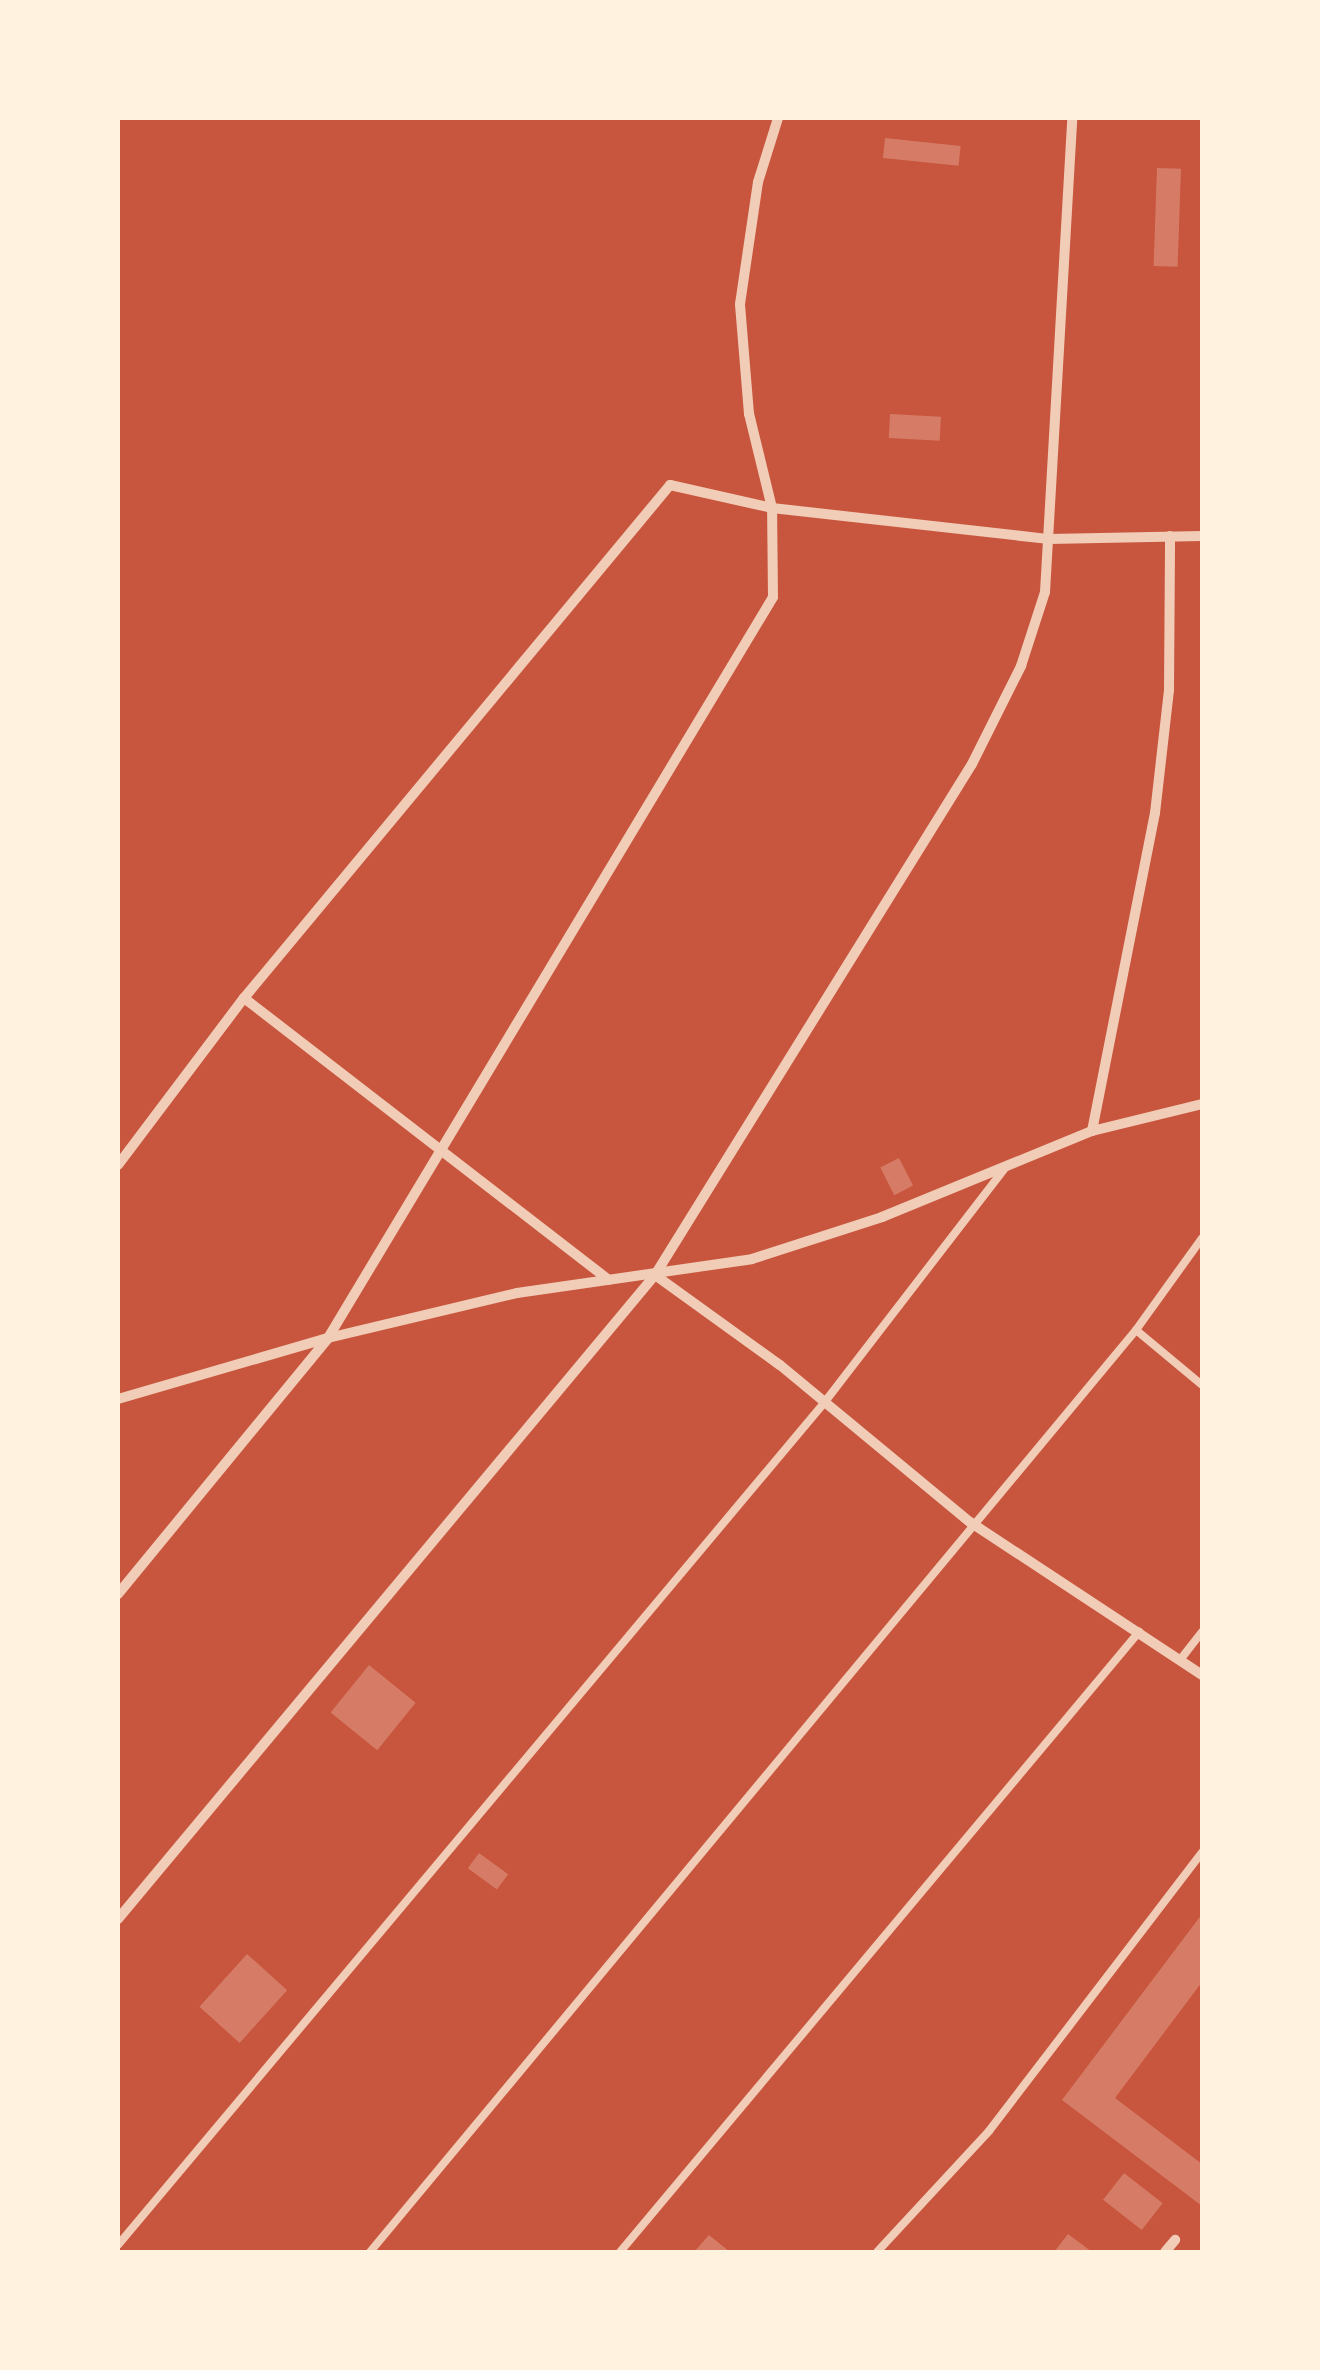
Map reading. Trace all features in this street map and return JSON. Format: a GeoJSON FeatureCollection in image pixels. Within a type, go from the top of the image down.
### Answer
{"type":"FeatureCollection","features":[{"type":"Feature","properties":{"kind":"street"},"geometry":{"type":"LineString","coordinates":[[118,1594],[328,1338],[447,1149],[774,597],[772,508],[748,414],[740,304],[758,182],[778,118]]}},
{"type":"Feature","properties":{"kind":"street"},"geometry":{"type":"LineString","coordinates":[[118,1919],[654,1275],[972,764],[1021,666],[1044,592],[1072,118]]}},
{"type":"Feature","properties":{"kind":"street"},"geometry":{"type":"LineString","coordinates":[[118,1165],[244,998],[660,493],[680,483],[772,508],[1049,539],[1202,536]]}},
{"type":"Feature","properties":{"kind":"street"},"geometry":{"type":"LineString","coordinates":[[1092,1131],[1155,813],[1169,690],[1170,536]]}},
{"type":"Feature","properties":{"kind":"street"},"geometry":{"type":"LineString","coordinates":[[244,998],[447,1149],[609,1280]]}},
{"type":"Feature","properties":{"kind":"street"},"geometry":{"type":"LineString","coordinates":[[118,1400],[328,1338],[517,1293],[752,1259],[1005,1168],[1092,1131],[1202,1104]]}},
{"type":"Feature","properties":{"kind":"street"},"geometry":{"type":"LineString","coordinates":[[654,1275],[824,1403],[970,1522],[1202,1675]]}},
{"type":"Feature","properties":{"kind":"street"},"geometry":{"type":"LineString","coordinates":[[1165,2252],[1175,2240]]}},
{"type":"Feature","properties":{"kind":"lane"},"geometry":{"type":"LineString","coordinates":[[118,2244],[824,1403],[1005,1168]]}},
{"type":"Feature","properties":{"kind":"lane"},"geometry":{"type":"LineString","coordinates":[[370,2252],[970,1522],[1136,1330],[1202,1238]]}},
{"type":"Feature","properties":{"kind":"lane"},"geometry":{"type":"LineString","coordinates":[[1136,1330],[1202,1385]]}},
{"type":"Feature","properties":{"kind":"lane"},"geometry":{"type":"LineString","coordinates":[[620,2252],[1139,1632]]}},
{"type":"Feature","properties":{"kind":"lane"},"geometry":{"type":"LineString","coordinates":[[1180,1660],[1202,1632]]}},
{"type":"Feature","properties":{"kind":"lane"},"geometry":{"type":"LineString","coordinates":[[877,2252],[989,2132],[1202,1852]]}},
{"type":"Feature","properties":{"kind":"building"},"geometry":{"type":"Polygon","coordinates":[[[885,138],[961,146],[958,166],[883,158],[885,138]]]}},
{"type":"Feature","properties":{"kind":"building"},"geometry":{"type":"Polygon","coordinates":[[[1157,168],[1181,169],[1178,267],[1154,266],[1157,168]]]}},
{"type":"Feature","properties":{"kind":"building"},"geometry":{"type":"Polygon","coordinates":[[[890,414],[941,417],[940,441],[889,438],[890,414]]]}},
{"type":"Feature","properties":{"kind":"building"},"geometry":{"type":"Polygon","coordinates":[[[899,1158],[913,1186],[894,1195],[880,1168],[899,1158]]]}},
{"type":"Feature","properties":{"kind":"building"},"geometry":{"type":"Polygon","coordinates":[[[369,1665],[416,1703],[377,1750],[331,1712],[369,1665]]]}},
{"type":"Feature","properties":{"kind":"building"},"geometry":{"type":"Polygon","coordinates":[[[479,1853],[508,1874],[497,1890],[468,1868],[479,1853]]]}},
{"type":"Feature","properties":{"kind":"building"},"geometry":{"type":"Polygon","coordinates":[[[1202,1914],[1202,1982],[1115,2098],[1202,2164],[1202,2206],[1062,2100],[1202,1914]]]}},
{"type":"Feature","properties":{"kind":"building"},"geometry":{"type":"Polygon","coordinates":[[[247,1954],[287,1990],[240,2043],[199,2007],[247,1954]]]}},
{"type":"Feature","properties":{"kind":"building"},"geometry":{"type":"Polygon","coordinates":[[[1124,2173],[1163,2203],[1142,2230],[1103,2200],[1124,2173]]]}},
{"type":"Feature","properties":{"kind":"building"},"geometry":{"type":"Polygon","coordinates":[[[1068,2234],[1092,2252],[1054,2252],[1068,2234]]]}},
{"type":"Feature","properties":{"kind":"building"},"geometry":{"type":"Polygon","coordinates":[[[709,2235],[730,2252],[694,2252],[709,2235]]]}}]}
